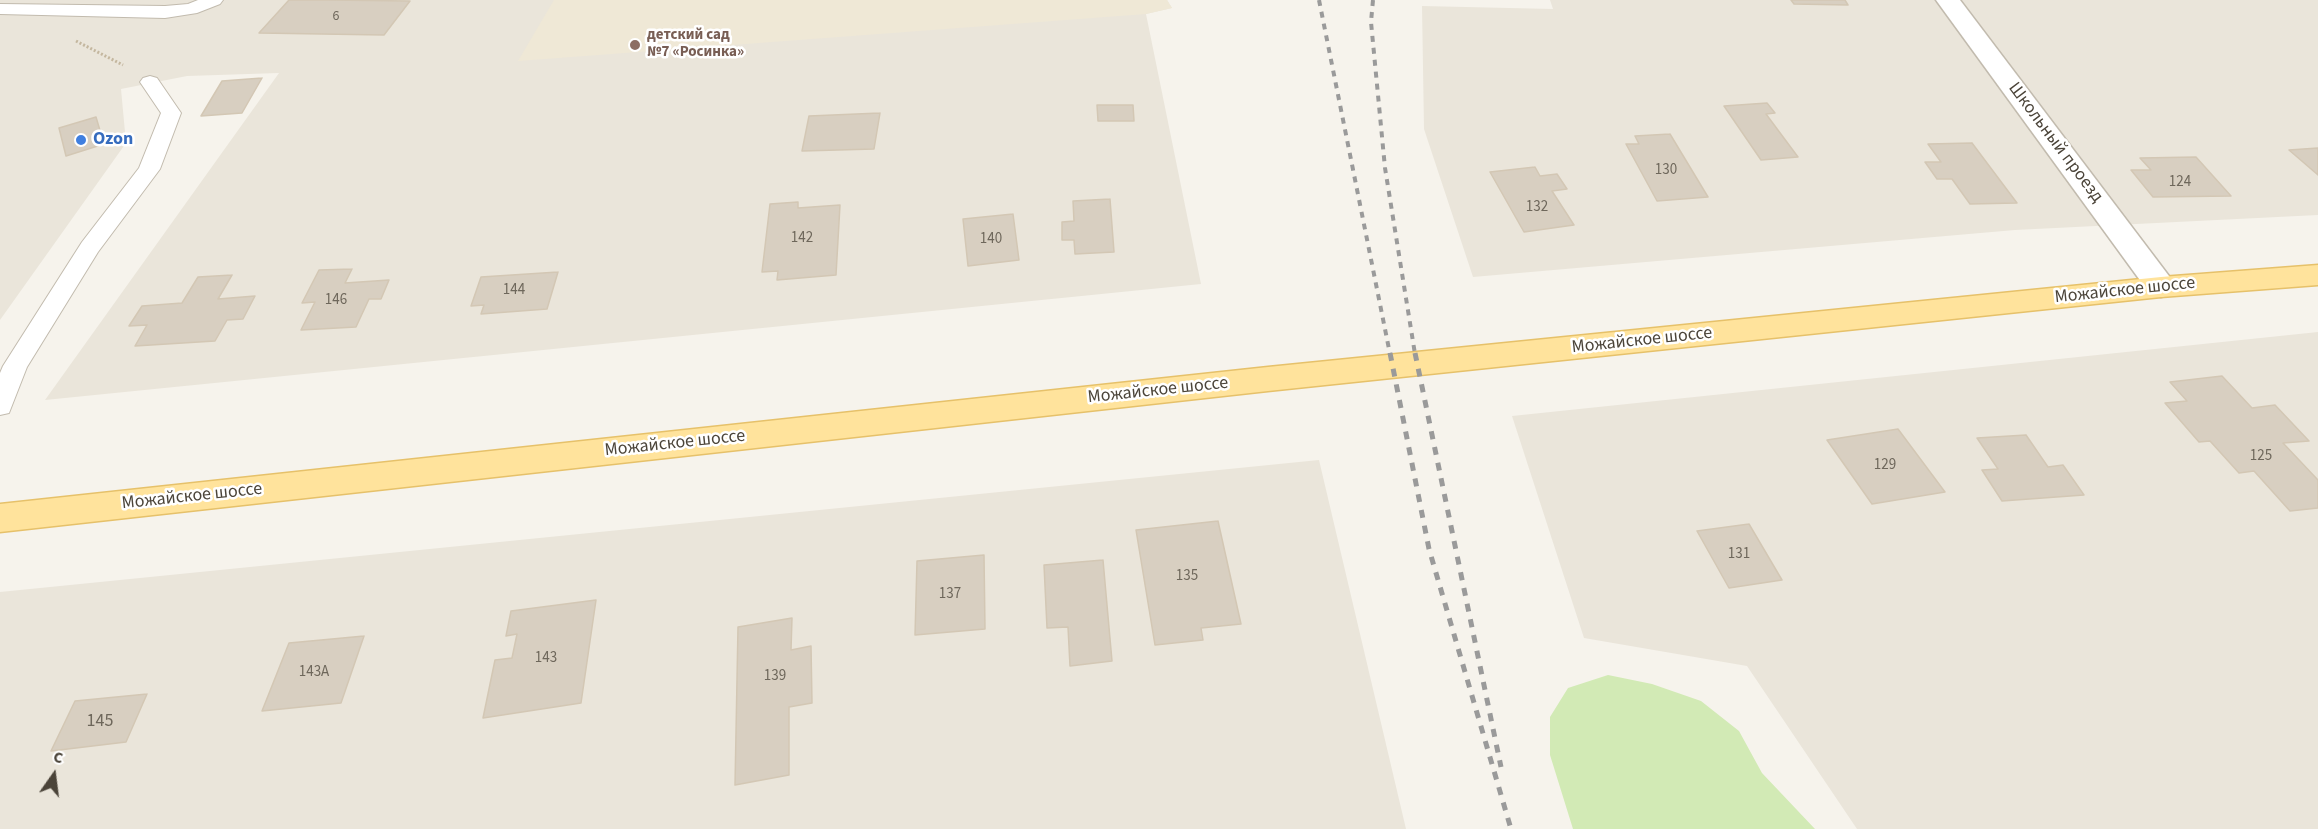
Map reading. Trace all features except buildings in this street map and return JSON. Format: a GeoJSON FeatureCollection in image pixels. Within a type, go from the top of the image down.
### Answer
{"type":"FeatureCollection","features":[{"type":"Feature","properties":{"kind":"main road","name":"Можайское шоссе"},"geometry":{"type":"LineString","coordinates":[[0,518],[1279,378],[2161,287],[2318,275]]}},
{"type":"Feature","properties":{"kind":"street","name":"Школьный проезд"},"geometry":{"type":"LineString","coordinates":[[1948,0],[2161,287]]}},
{"type":"Feature","properties":{"kind":"lane"},"geometry":{"type":"LineString","coordinates":[[10,6],[165,12],[191,9],[214,0]]}},
{"type":"Feature","properties":{"kind":"lane"},"geometry":{"type":"LineString","coordinates":[[0,406],[21,356],[90,247],[149,169],[171,113],[150,82]]}},
{"type":"Feature","properties":{"kind":"path"},"geometry":{"type":"LineString","coordinates":[[70,38],[110,57],[150,82]]}},
{"type":"Feature","properties":{"kind":"shaded area"},"geometry":{"type":"Polygon","coordinates":[[[0,0],[1167,0],[1172,8],[1146,14],[1201,284],[45,400],[279,73],[187,76],[121,89],[126,143],[0,320],[0,0]]]}},
{"type":"Feature","properties":{"kind":"shaded area","name":"детский сад №7 «Росинка»"},"geometry":{"type":"Polygon","coordinates":[[[554,0],[1167,0],[1172,8],[1146,14],[518,61],[554,0]]]}},
{"type":"Feature","properties":{"kind":"shaded area"},"geometry":{"type":"Polygon","coordinates":[[[1550,0],[2318,0],[2318,215],[2015,230],[1473,277],[1424,129],[1422,6],[1553,9],[1550,0]]]}},
{"type":"Feature","properties":{"kind":"shaded area"},"geometry":{"type":"Polygon","coordinates":[[[2318,332],[2318,829],[1857,829],[1747,666],[1584,638],[1512,416],[2318,332]]]}},
{"type":"Feature","properties":{"kind":"shaded area"},"geometry":{"type":"Polygon","coordinates":[[[1319,460],[1406,829],[0,829],[0,592],[1319,460]]]}},
{"type":"Feature","properties":{"kind":"green space"},"geometry":{"type":"Polygon","coordinates":[[[1608,675],[1652,684],[1701,701],[1739,731],[1762,773],[1815,829],[1573,829],[1550,755],[1550,717],[1568,688],[1608,675]]]}},
{"type":"Feature","properties":{"kind":"railway"},"geometry":{"type":"LineString","coordinates":[[1319,0],[1390,354]]}},
{"type":"Feature","properties":{"kind":"railway"},"geometry":{"type":"LineString","coordinates":[[1373,0],[1371,22],[1385,168],[1415,354]]}},
{"type":"Feature","properties":{"kind":"railway"},"geometry":{"type":"LineString","coordinates":[[1390,353],[1429,549],[1511,829]]}},
{"type":"Feature","properties":{"kind":"railway"},"geometry":{"type":"LineString","coordinates":[[1415,353],[1501,767]]}},
{"type":"Feature","properties":{"kind":"place","name":"детский сад №7 «Росинка»"},"geometry":{"type":"Point","coordinates":[635,45]}},
{"type":"Feature","properties":{"kind":"place","name":"Ozon"},"geometry":{"type":"Point","coordinates":[81,140]}}]}
